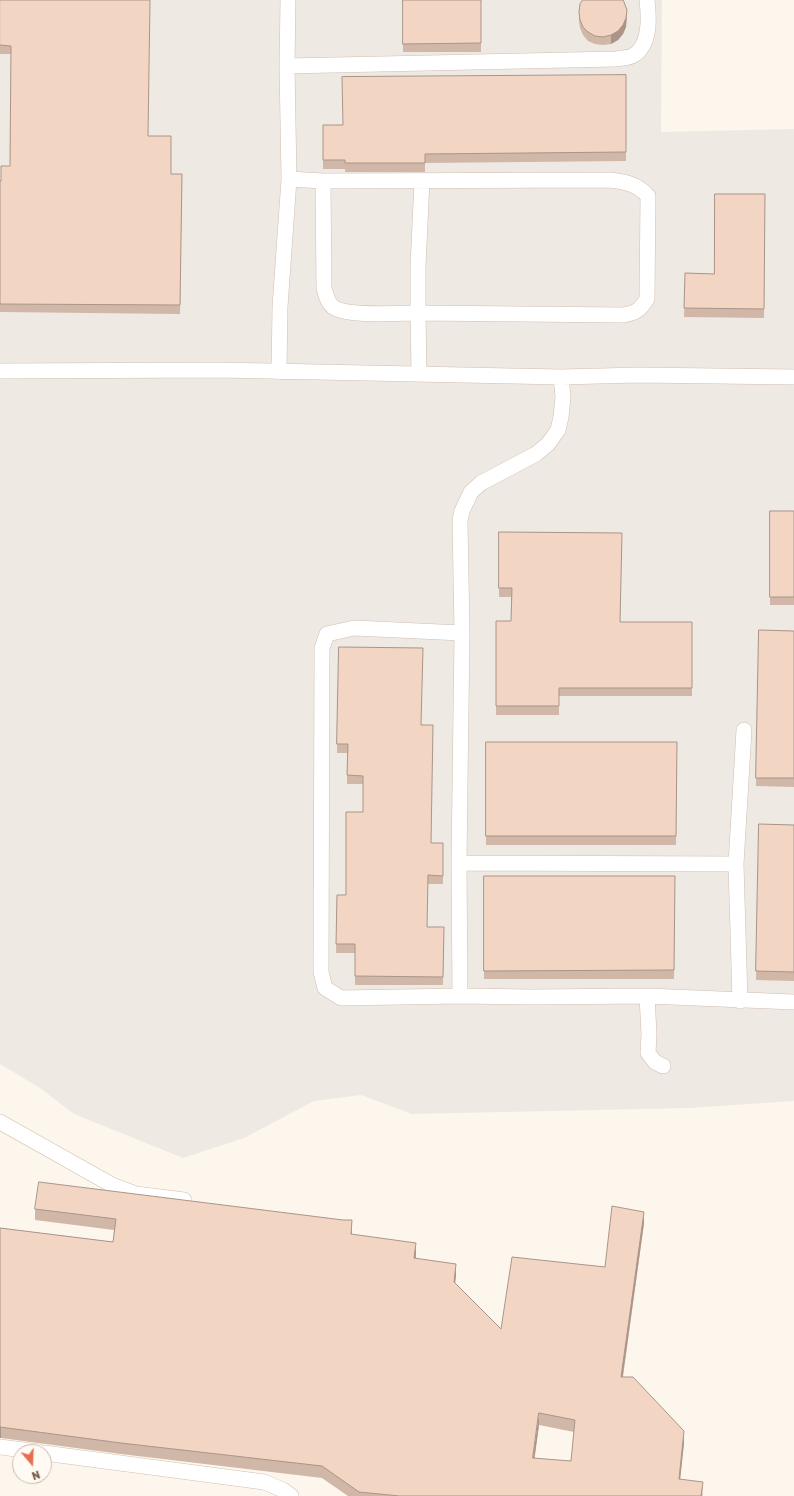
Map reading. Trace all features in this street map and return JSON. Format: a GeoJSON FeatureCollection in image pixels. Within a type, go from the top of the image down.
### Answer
{"type":"FeatureCollection","features":[{"type":"Feature","properties":{"kind":"lane"},"geometry":{"type":"LineString","coordinates":[[279,372],[280,307],[288,179],[288,0]]}},
{"type":"Feature","properties":{"kind":"lane"},"geometry":{"type":"LineString","coordinates":[[287,66],[616,59],[634,56],[644,46],[648,31],[647,0]]}},
{"type":"Feature","properties":{"kind":"lane"},"geometry":{"type":"LineString","coordinates":[[288,179],[323,181],[610,180],[631,183],[648,196],[647,299],[641,309],[632,314],[623,315],[377,314],[342,312],[332,306],[328,300],[324,288],[323,181]]}},
{"type":"Feature","properties":{"kind":"lane"},"geometry":{"type":"LineString","coordinates":[[419,374],[418,266],[422,181]]}},
{"type":"Feature","properties":{"kind":"lane"},"geometry":{"type":"LineString","coordinates":[[0,371],[220,370],[562,377],[794,377]]}},
{"type":"Feature","properties":{"kind":"lane"},"geometry":{"type":"LineString","coordinates":[[460,996],[459,863],[462,633],[460,520],[462,510],[471,492],[481,483],[536,454],[548,444],[558,430],[563,397],[562,377]]}},
{"type":"Feature","properties":{"kind":"lane"},"geometry":{"type":"LineString","coordinates":[[462,633],[354,628],[327,634],[322,648],[321,972],[325,988],[341,998],[460,996],[647,996],[740,1001],[794,1002]]}},
{"type":"Feature","properties":{"kind":"lane"},"geometry":{"type":"LineString","coordinates":[[740,1001],[736,864],[744,730]]}},
{"type":"Feature","properties":{"kind":"lane"},"geometry":{"type":"LineString","coordinates":[[459,863],[736,864]]}},
{"type":"Feature","properties":{"kind":"lane"},"geometry":{"type":"LineString","coordinates":[[647,996],[649,1034],[648,1053],[655,1062],[663,1066]]}},
{"type":"Feature","properties":{"kind":"lane"},"geometry":{"type":"LineString","coordinates":[[0,1122],[112,1185],[136,1194],[198,1202]]}},
{"type":"Feature","properties":{"kind":"lane"},"geometry":{"type":"LineString","coordinates":[[0,1447],[12,1449]]}},
{"type":"Feature","properties":{"kind":"lane"},"geometry":{"type":"LineString","coordinates":[[52,1454],[264,1482],[283,1490],[291,1496]]}},
{"type":"Feature","properties":{"kind":"shaded area"},"geometry":{"type":"Polygon","coordinates":[[[0,0],[662,0],[661,132],[794,129],[794,1101],[689,1108],[412,1114],[361,1095],[314,1101],[244,1138],[183,1158],[74,1114],[40,1088],[0,1064],[0,0]]]}},
{"type":"Feature","properties":{"kind":"building"},"geometry":{"type":"Polygon","coordinates":[[[0,0],[150,0],[148,136],[171,136],[171,174],[182,174],[180,305],[0,304],[0,181],[1,166],[10,166],[11,46],[0,45],[0,0]]]}},
{"type":"Feature","properties":{"kind":"building"},"geometry":{"type":"Polygon","coordinates":[[[403,0],[481,0],[481,43],[403,44],[403,0]]]}},
{"type":"Feature","properties":{"kind":"building"},"geometry":{"type":"Polygon","coordinates":[[[583,0],[623,0],[627,10],[623,25],[618,31],[603,37],[595,36],[588,32],[583,27],[580,20],[580,4],[583,0]]]}},
{"type":"Feature","properties":{"kind":"building"},"geometry":{"type":"Polygon","coordinates":[[[626,75],[626,152],[425,154],[425,163],[345,163],[345,160],[323,160],[323,125],[343,125],[342,77],[626,75]]]}},
{"type":"Feature","properties":{"kind":"building"},"geometry":{"type":"Polygon","coordinates":[[[715,194],[765,194],[764,309],[684,308],[685,273],[714,274],[715,194]]]}},
{"type":"Feature","properties":{"kind":"building"},"geometry":{"type":"Polygon","coordinates":[[[770,511],[794,511],[794,597],[770,597],[770,511]]]}},
{"type":"Feature","properties":{"kind":"building"},"geometry":{"type":"Polygon","coordinates":[[[499,532],[622,533],[620,622],[692,622],[692,688],[559,688],[559,706],[496,706],[496,621],[511,621],[512,588],[499,588],[499,532]]]}},
{"type":"Feature","properties":{"kind":"building"},"geometry":{"type":"Polygon","coordinates":[[[759,630],[794,631],[794,778],[756,778],[759,630]]]}},
{"type":"Feature","properties":{"kind":"building"},"geometry":{"type":"Polygon","coordinates":[[[339,647],[423,648],[421,725],[433,725],[431,843],[443,843],[443,876],[428,875],[427,927],[444,927],[443,977],[355,976],[355,944],[336,944],[337,895],[346,895],[346,812],[363,812],[363,776],[347,775],[348,744],[337,744],[339,647]]]}},
{"type":"Feature","properties":{"kind":"building"},"geometry":{"type":"Polygon","coordinates":[[[486,742],[677,742],[676,836],[486,836],[486,742]]]}},
{"type":"Feature","properties":{"kind":"building"},"geometry":{"type":"Polygon","coordinates":[[[759,824],[794,825],[794,972],[756,971],[759,824]]]}},
{"type":"Feature","properties":{"kind":"building"},"geometry":{"type":"Polygon","coordinates":[[[484,876],[675,876],[674,970],[484,971],[484,876]]]}},
{"type":"Feature","properties":{"kind":"building"},"geometry":{"type":"Polygon","coordinates":[[[39,1182],[352,1220],[351,1234],[416,1243],[414,1258],[456,1264],[454,1282],[501,1329],[512,1257],[605,1267],[612,1206],[644,1212],[621,1377],[633,1377],[684,1431],[679,1479],[703,1482],[701,1496],[400,1496],[359,1492],[322,1466],[121,1443],[0,1427],[0,1228],[113,1242],[116,1219],[35,1209],[39,1182]],[[539,1413],[533,1458],[571,1461],[575,1420],[539,1413]]]}}]}
